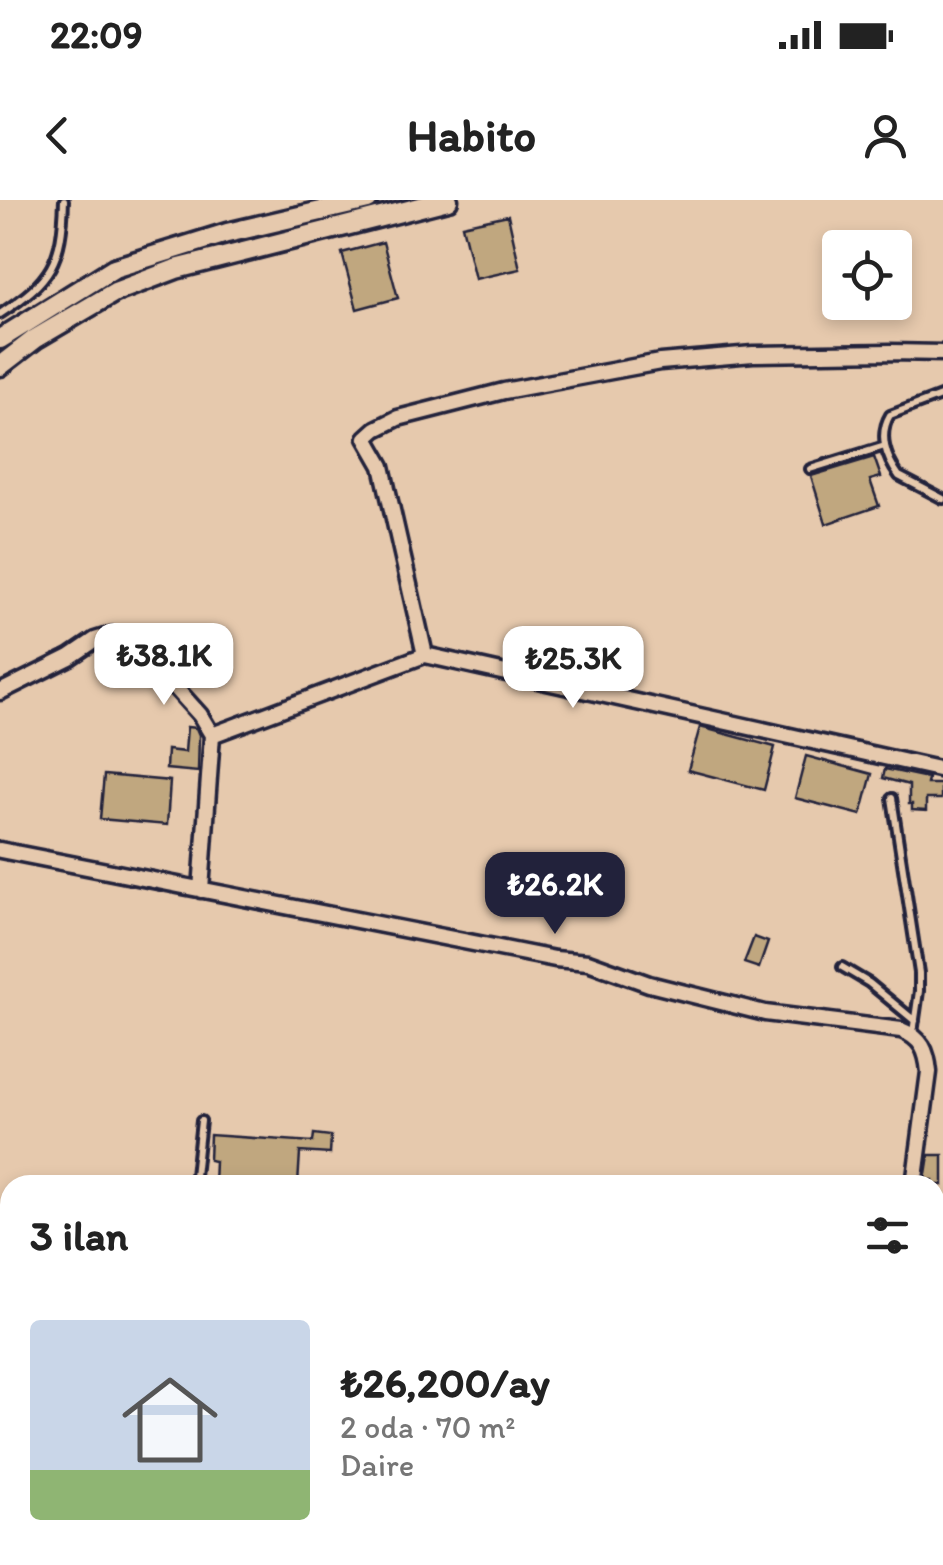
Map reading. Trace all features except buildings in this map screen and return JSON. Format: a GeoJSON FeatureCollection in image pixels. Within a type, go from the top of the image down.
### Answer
{"type":"FeatureCollection","features":[{"type":"Feature","properties":{"kind":"main road"},"geometry":{"type":"LineString","coordinates":[[0,339],[114,268],[227,232],[368,200]]}},
{"type":"Feature","properties":{"kind":"main road"},"geometry":{"type":"LineString","coordinates":[[0,366],[34,339],[115,292],[176,269],[448,200]]}},
{"type":"Feature","properties":{"kind":"street"},"geometry":{"type":"LineString","coordinates":[[425,655],[382,466],[366,438],[376,428],[398,418],[504,391],[692,358],[943,354]]}},
{"type":"Feature","properties":{"kind":"street"},"geometry":{"type":"LineString","coordinates":[[0,692],[95,640],[111,635],[136,645],[200,715],[212,735],[201,890]]}},
{"type":"Feature","properties":{"kind":"street"},"geometry":{"type":"LineString","coordinates":[[212,735],[425,655],[943,770]]}},
{"type":"Feature","properties":{"kind":"street"},"geometry":{"type":"LineString","coordinates":[[0,850],[556,959],[588,962],[649,984],[765,1013],[918,1034],[943,1050]]}},
{"type":"Feature","properties":{"kind":"street"},"geometry":{"type":"LineString","coordinates":[[915,1175],[929,1072],[928,1056],[918,1034]]}},
{"type":"Feature","properties":{"kind":"lane"},"geometry":{"type":"LineString","coordinates":[[0,314],[41,282],[52,267],[63,230],[64,200]]}},
{"type":"Feature","properties":{"kind":"lane"},"geometry":{"type":"LineString","coordinates":[[943,395],[890,415],[883,428],[890,462],[899,476],[943,499]]}},
{"type":"Feature","properties":{"kind":"lane"},"geometry":{"type":"LineString","coordinates":[[810,468],[885,446]]}},
{"type":"Feature","properties":{"kind":"lane"},"geometry":{"type":"LineString","coordinates":[[892,798],[919,973],[918,1034]]}},
{"type":"Feature","properties":{"kind":"lane"},"geometry":{"type":"LineString","coordinates":[[842,967],[869,983],[918,1034]]}},
{"type":"Feature","properties":{"kind":"lane"},"geometry":{"type":"LineString","coordinates":[[195,1175],[201,1121]]}}]}
